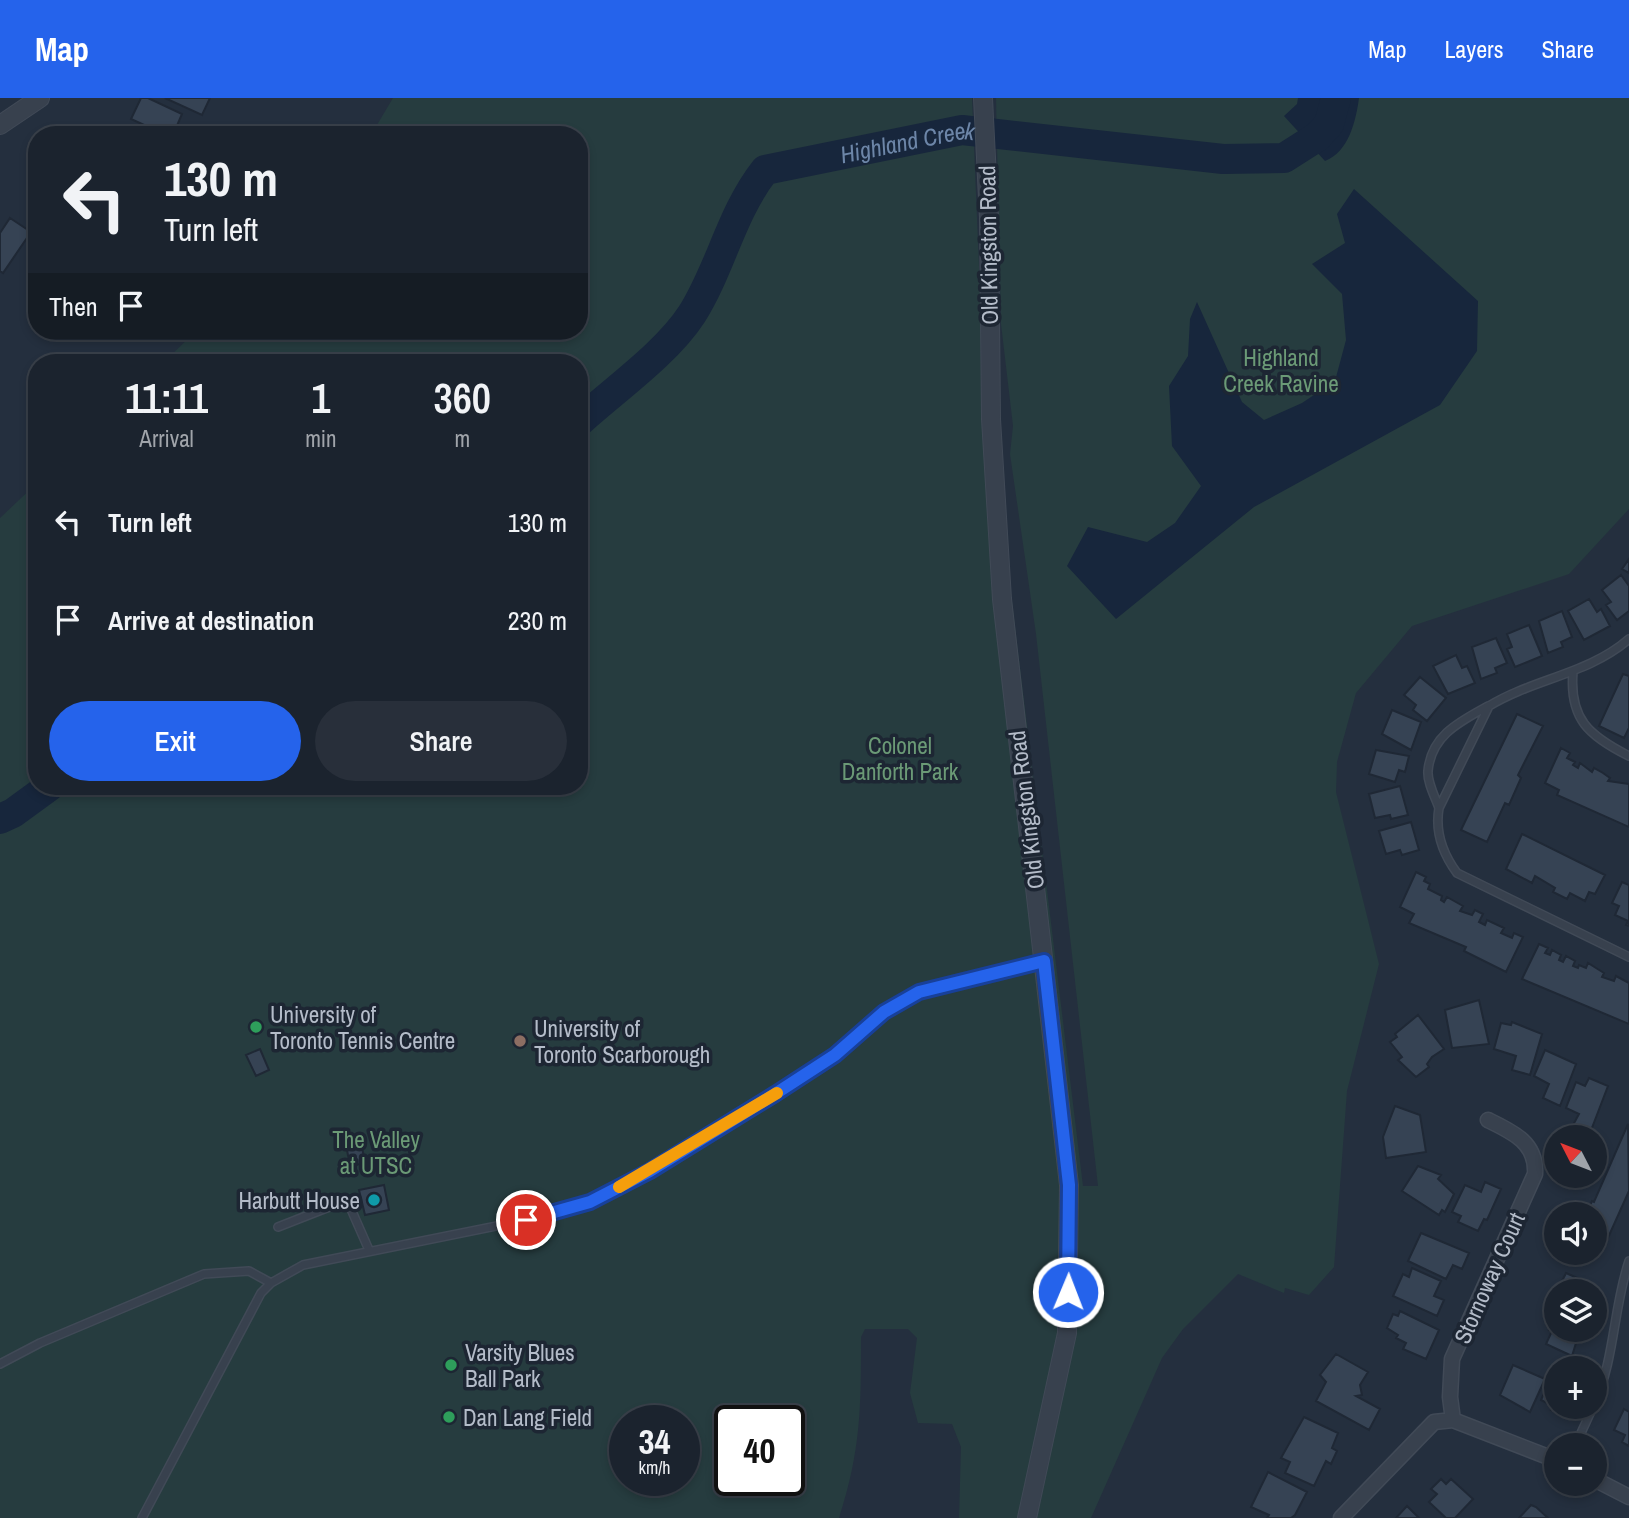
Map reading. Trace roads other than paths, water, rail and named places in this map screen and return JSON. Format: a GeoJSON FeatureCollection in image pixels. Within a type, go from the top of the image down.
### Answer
{"type":"FeatureCollection","features":[{"type":"Feature","properties":{"kind":"street"},"geometry":{"type":"LineString","coordinates":[[0,125],[40,98]]}},
{"type":"Feature","properties":{"kind":"street","name":"Old Kingston Road"},"geometry":{"type":"LineString","coordinates":[[983,98],[989,218],[990,419],[1002,599],[1069,1185],[1067,1333],[1027,1518]]}},
{"type":"Feature","properties":{"kind":"street","name":"Stornoway Court"},"geometry":{"type":"LineString","coordinates":[[1453,1420],[1450,1398],[1452,1359],[1535,1174],[1533,1154],[1524,1141],[1488,1120]]}},
{"type":"Feature","properties":{"kind":"street"},"geometry":{"type":"LineString","coordinates":[[1341,1518],[1434,1422],[1453,1420],[1544,1455]]}},
{"type":"Feature","properties":{"kind":"street"},"geometry":{"type":"LineString","coordinates":[[1607,1486],[1629,1497]]}},
{"type":"Feature","properties":{"kind":"lane"},"geometry":{"type":"LineString","coordinates":[[1629,639],[1603,658],[1504,697],[1448,729],[1432,758],[1428,773],[1439,808],[1439,836],[1457,873],[1516,905],[1629,957]]}},
{"type":"Feature","properties":{"kind":"lane"},"geometry":{"type":"LineString","coordinates":[[1573,671],[1572,687],[1580,719],[1600,742],[1629,756]]}},
{"type":"Feature","properties":{"kind":"lane"},"geometry":{"type":"LineString","coordinates":[[1439,808],[1489,706]]}},
{"type":"Feature","properties":{"kind":"lane"},"geometry":{"type":"LineString","coordinates":[[142,1518],[245,1319],[271,1283],[303,1265],[526,1220],[590,1202],[650,1171],[775,1094],[835,1055],[884,1012],[919,992],[1044,961]]}},
{"type":"Feature","properties":{"kind":"lane"},"geometry":{"type":"LineString","coordinates":[[278,1227],[347,1200],[369,1250]]}},
{"type":"Feature","properties":{"kind":"lane"},"geometry":{"type":"LineString","coordinates":[[1607,1371],[1616,1309],[1629,1261]]}},
{"type":"Feature","properties":{"kind":"lane"},"geometry":{"type":"LineString","coordinates":[[0,1364],[40,1343],[204,1274],[248,1271],[271,1283]]}},
{"type":"Feature","properties":{"kind":"water"},"geometry":{"type":"Polygon","coordinates":[[[1298,98],[1359,98],[1350,134],[1346,143],[1333,157],[1325,161],[1284,116],[1297,104],[1298,98]]]}},
{"type":"Feature","properties":{"kind":"water"},"geometry":{"type":"Polygon","coordinates":[[[1354,189],[1478,301],[1477,351],[1440,405],[1254,507],[1116,619],[1067,566],[1088,527],[1147,542],[1175,523],[1201,486],[1172,446],[1169,386],[1188,356],[1190,319],[1197,302],[1242,402],[1264,420],[1302,403],[1335,381],[1346,340],[1342,294],[1312,264],[1345,243],[1337,214],[1354,189]]]}},
{"type":"Feature","properties":{"kind":"waterway","name":"Highland Creek"},"geometry":{"type":"LineString","coordinates":[[588,414],[654,357],[692,314],[743,204],[765,170],[962,130],[1223,159],[1284,158],[1317,137],[1329,124],[1336,98]]}},
{"type":"Feature","properties":{"kind":"waterway","name":"Highland Creek"},"geometry":{"type":"LineString","coordinates":[[0,819],[38,795]]}},
{"type":"Feature","properties":{"kind":"place","name":"University of Toronto Tennis Centre"},"geometry":{"type":"Point","coordinates":[256,1027]}},
{"type":"Feature","properties":{"kind":"place","name":"University of Toronto Scarborough"},"geometry":{"type":"Point","coordinates":[520,1041]}},
{"type":"Feature","properties":{"kind":"place","name":"Harbutt House"},"geometry":{"type":"Point","coordinates":[374,1200]}},
{"type":"Feature","properties":{"kind":"place","name":"Varsity Blues Ball Park"},"geometry":{"type":"Point","coordinates":[451,1365]}},
{"type":"Feature","properties":{"kind":"place","name":"Dan Lang Field"},"geometry":{"type":"Point","coordinates":[449,1417]}},
{"type":"Feature","properties":{"kind":"park label","name":"Highland Creek Ravine"},"geometry":{"type":"Point","coordinates":[1281,370]}},
{"type":"Feature","properties":{"kind":"park label","name":"Colonel Danforth Park"},"geometry":{"type":"Point","coordinates":[900,758]}},
{"type":"Feature","properties":{"kind":"park label","name":"The Valley at UTSC"},"geometry":{"type":"Point","coordinates":[376,1152]}}]}
